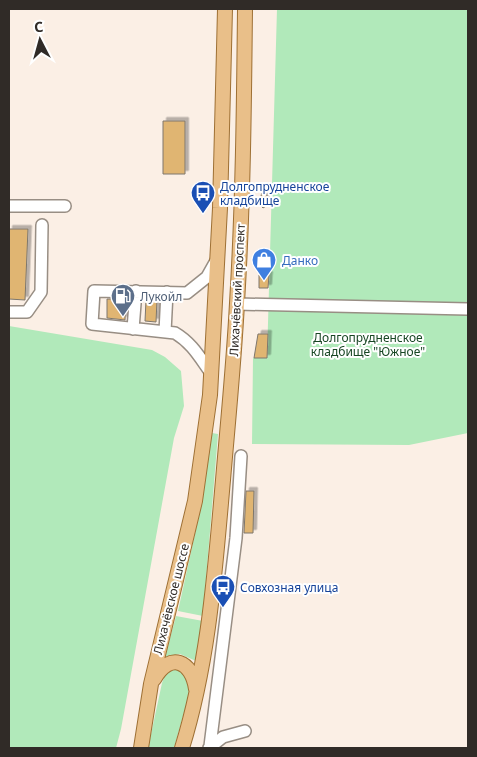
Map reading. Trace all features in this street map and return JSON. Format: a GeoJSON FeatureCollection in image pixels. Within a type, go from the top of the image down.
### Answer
{"type":"FeatureCollection","features":[{"type":"Feature","properties":{"kind":"main road","name":"Лихачёвский проспект"},"geometry":{"type":"LineString","coordinates":[[203,450],[211,373],[218,257],[225,9]]}},
{"type":"Feature","properties":{"kind":"main road","name":"Лихачёвский проспект"},"geometry":{"type":"LineString","coordinates":[[197,696],[210,620],[237,304],[243,169],[245,9]]}},
{"type":"Feature","properties":{"kind":"main road","name":"Лихачёвское шоссе"},"geometry":{"type":"LineString","coordinates":[[141,748],[151,684],[195,501],[203,450]]}},
{"type":"Feature","properties":{"kind":"main road"},"geometry":{"type":"LineString","coordinates":[[151,684],[164,667],[175,662],[181,663],[194,676],[197,696],[182,748]]}},
{"type":"Feature","properties":{"kind":"lane"},"geometry":{"type":"LineString","coordinates":[[9,206],[65,206]]}},
{"type":"Feature","properties":{"kind":"lane"},"geometry":{"type":"LineString","coordinates":[[9,312],[27,312],[41,292],[42,225]]}},
{"type":"Feature","properties":{"kind":"lane"},"geometry":{"type":"LineString","coordinates":[[211,373],[187,340],[175,333],[92,324],[94,291],[187,293],[198,285],[212,270],[218,257]]}},
{"type":"Feature","properties":{"kind":"lane"},"geometry":{"type":"LineString","coordinates":[[133,329],[136,291]]}},
{"type":"Feature","properties":{"kind":"lane"},"geometry":{"type":"LineString","coordinates":[[165,332],[167,292]]}},
{"type":"Feature","properties":{"kind":"lane"},"geometry":{"type":"LineString","coordinates":[[237,304],[468,309]]}},
{"type":"Feature","properties":{"kind":"lane"},"geometry":{"type":"LineString","coordinates":[[210,747],[235,548],[241,456]]}},
{"type":"Feature","properties":{"kind":"lane"},"geometry":{"type":"LineString","coordinates":[[210,747],[230,735],[245,731]]}},
{"type":"Feature","properties":{"kind":"green space","name":"Долгопрудненское кладбище \"Южное\""},"geometry":{"type":"Polygon","coordinates":[[[277,9],[468,9],[468,433],[409,445],[252,444],[253,358],[267,358],[277,9]]]}},
{"type":"Feature","properties":{"kind":"green space"},"geometry":{"type":"Polygon","coordinates":[[[9,326],[152,350],[165,357],[181,371],[184,406],[174,438],[116,748],[9,748],[9,326]]]}},
{"type":"Feature","properties":{"kind":"green space"},"geometry":{"type":"Polygon","coordinates":[[[212,433],[218,434],[203,616],[178,611],[202,502],[212,433]]]}},
{"type":"Feature","properties":{"kind":"green space"},"geometry":{"type":"Polygon","coordinates":[[[176,616],[203,621],[196,661],[180,654],[165,657],[176,616]]]}},
{"type":"Feature","properties":{"kind":"green space"},"geometry":{"type":"Polygon","coordinates":[[[174,669],[184,671],[191,688],[174,748],[148,748],[162,683],[165,675],[174,669]]]}},
{"type":"Feature","properties":{"kind":"building"},"geometry":{"type":"Polygon","coordinates":[[[163,121],[185,121],[185,174],[163,174],[163,121]]]}},
{"type":"Feature","properties":{"kind":"building"},"geometry":{"type":"Polygon","coordinates":[[[203,186],[207,189],[206,201],[203,202],[200,198],[200,189],[203,186]]]}},
{"type":"Feature","properties":{"kind":"building"},"geometry":{"type":"Polygon","coordinates":[[[262,192],[267,195],[266,206],[263,208],[259,204],[262,192]]]}},
{"type":"Feature","properties":{"kind":"building"},"geometry":{"type":"Polygon","coordinates":[[[9,229],[28,229],[25,300],[9,299],[9,229]]]}},
{"type":"Feature","properties":{"kind":"building","name":"Данко"},"geometry":{"type":"Polygon","coordinates":[[[259,275],[269,275],[268,288],[259,288],[259,275]]]}},
{"type":"Feature","properties":{"kind":"building"},"geometry":{"type":"Polygon","coordinates":[[[107,299],[126,299],[125,320],[107,318],[107,299]]]}},
{"type":"Feature","properties":{"kind":"building"},"geometry":{"type":"Polygon","coordinates":[[[146,300],[157,300],[156,322],[145,321],[146,300]]]}},
{"type":"Feature","properties":{"kind":"building"},"geometry":{"type":"Polygon","coordinates":[[[258,334],[268,334],[267,358],[254,358],[258,334]]]}},
{"type":"Feature","properties":{"kind":"building"},"geometry":{"type":"Polygon","coordinates":[[[246,491],[254,491],[253,533],[244,533],[246,491]]]}},
{"type":"Feature","properties":{"kind":"place","name":"Долгопрудненское кладбище"},"geometry":{"type":"Point","coordinates":[203,214]}},
{"type":"Feature","properties":{"kind":"place","name":"Данко"},"geometry":{"type":"Point","coordinates":[264,281]}},
{"type":"Feature","properties":{"kind":"place","name":"Лукойл"},"geometry":{"type":"Point","coordinates":[123,317]}},
{"type":"Feature","properties":{"kind":"place","name":"Совхозная улица"},"geometry":{"type":"Point","coordinates":[223,608]}}]}
